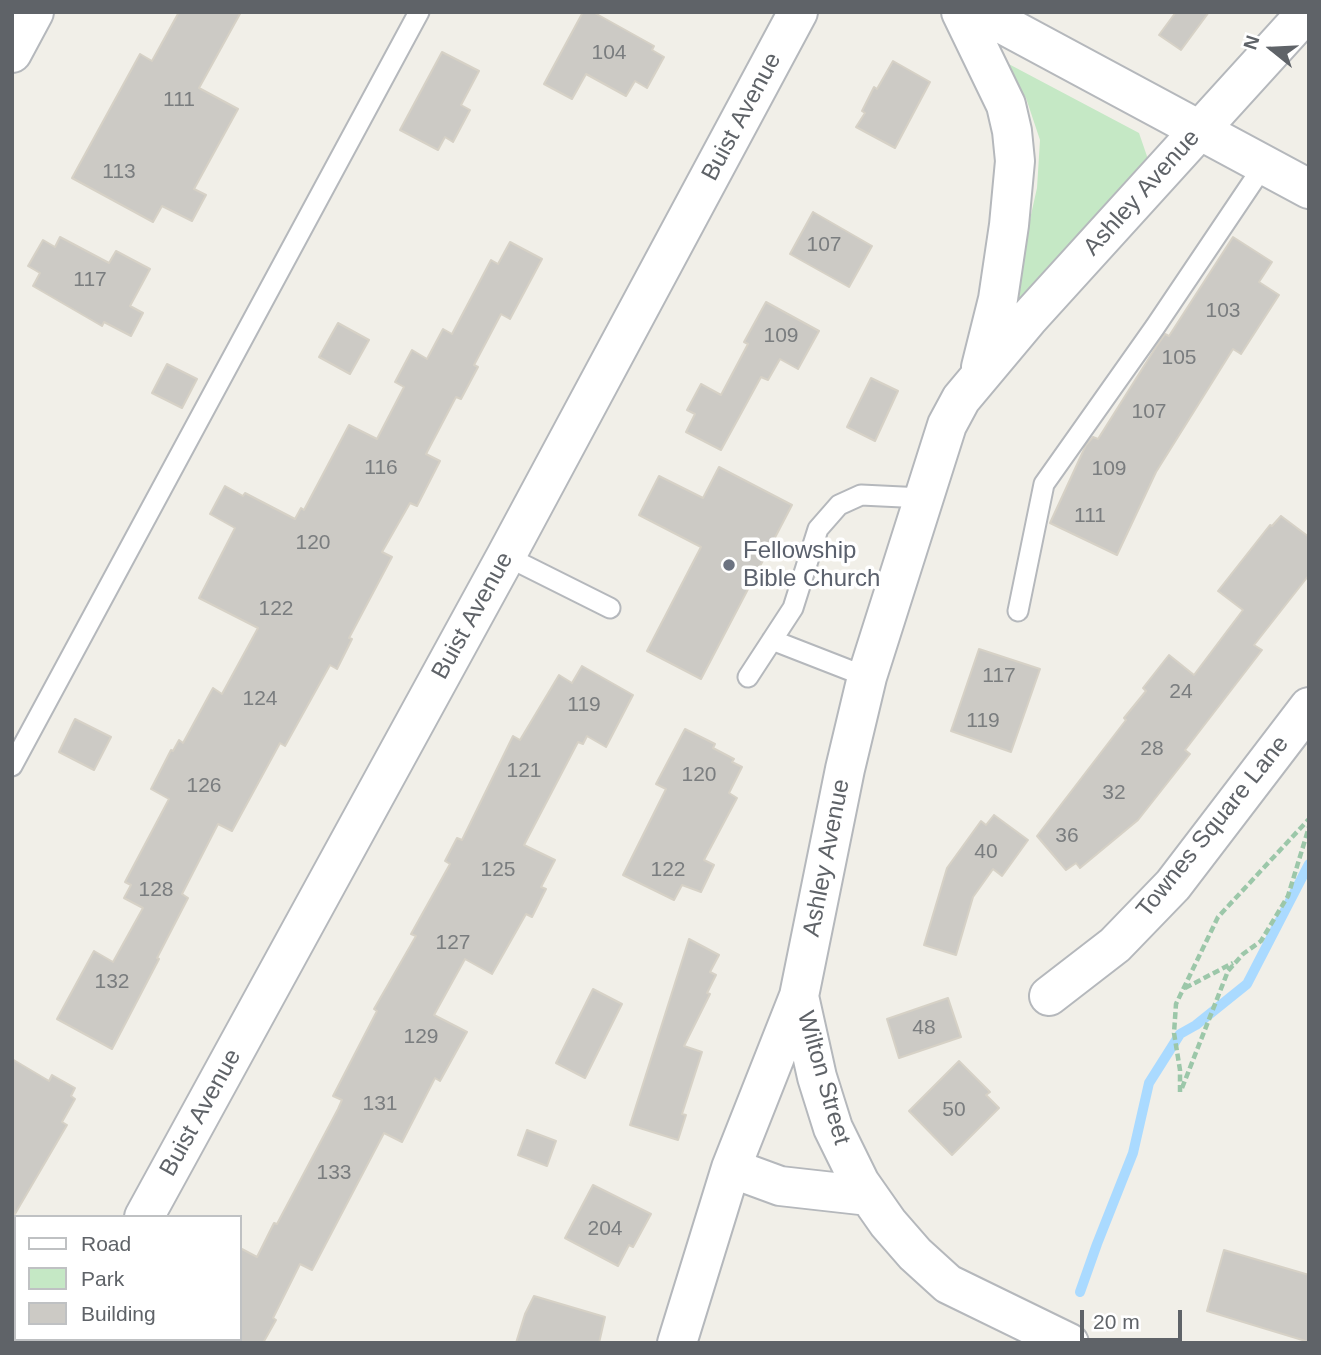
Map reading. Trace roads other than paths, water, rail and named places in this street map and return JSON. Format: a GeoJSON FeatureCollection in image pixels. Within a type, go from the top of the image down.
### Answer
{"type":"FeatureCollection","features":[{"type":"Feature","properties":{"kind":"street"},"geometry":{"type":"LineString","coordinates":[[12,53],[34,12]]}},
{"type":"Feature","properties":{"kind":"street","name":"Buist Avenue"},"geometry":{"type":"LineString","coordinates":[[145,1215],[506,556],[798,12]]}},
{"type":"Feature","properties":{"kind":"street","name":"Ashley Avenue"},"geometry":{"type":"LineString","coordinates":[[961,12],[1006,105],[1015,162],[998,299],[979,375]]}},
{"type":"Feature","properties":{"kind":"street"},"geometry":{"type":"LineString","coordinates":[[979,12],[1309,189]]}},
{"type":"Feature","properties":{"kind":"street","name":"Ashley Avenue"},"geometry":{"type":"LineString","coordinates":[[677,1343],[731,1168],[799,996],[845,769],[867,677],[947,425],[961,399],[979,375],[1307,12]]}},
{"type":"Feature","properties":{"kind":"street","name":"Townes Square Lane"},"geometry":{"type":"LineString","coordinates":[[1049,996],[1115,945],[1173,884],[1309,707]]}},
{"type":"Feature","properties":{"kind":"street","name":"Wilton Street"},"geometry":{"type":"LineString","coordinates":[[799,996],[817,1077],[833,1128],[869,1196],[915,1254],[948,1284],[1009,1329],[1069,1343]]}},
{"type":"Feature","properties":{"kind":"street"},"geometry":{"type":"LineString","coordinates":[[731,1168],[780,1186],[869,1196]]}},
{"type":"Feature","properties":{"kind":"lane"},"geometry":{"type":"LineString","coordinates":[[12,766],[419,12]]}},
{"type":"Feature","properties":{"kind":"lane"},"geometry":{"type":"LineString","coordinates":[[1018,611],[1044,484],[1155,327],[1264,165]]}},
{"type":"Feature","properties":{"kind":"lane"},"geometry":{"type":"LineString","coordinates":[[748,677],[793,608],[818,529],[838,505],[861,495],[923,498]]}},
{"type":"Feature","properties":{"kind":"lane"},"geometry":{"type":"LineString","coordinates":[[506,556],[610,608]]}},
{"type":"Feature","properties":{"kind":"lane"},"geometry":{"type":"LineString","coordinates":[[772,640],[867,677]]}},
{"type":"Feature","properties":{"kind":"waterway"},"geometry":{"type":"LineString","coordinates":[[1080,1292],[1133,1153],[1149,1083],[1180,1034],[1196,1025],[1247,984],[1309,864]]}},
{"type":"Feature","properties":{"kind":"place","name":"Fellowship Bible Church"},"geometry":{"type":"Point","coordinates":[729,565]}}]}
